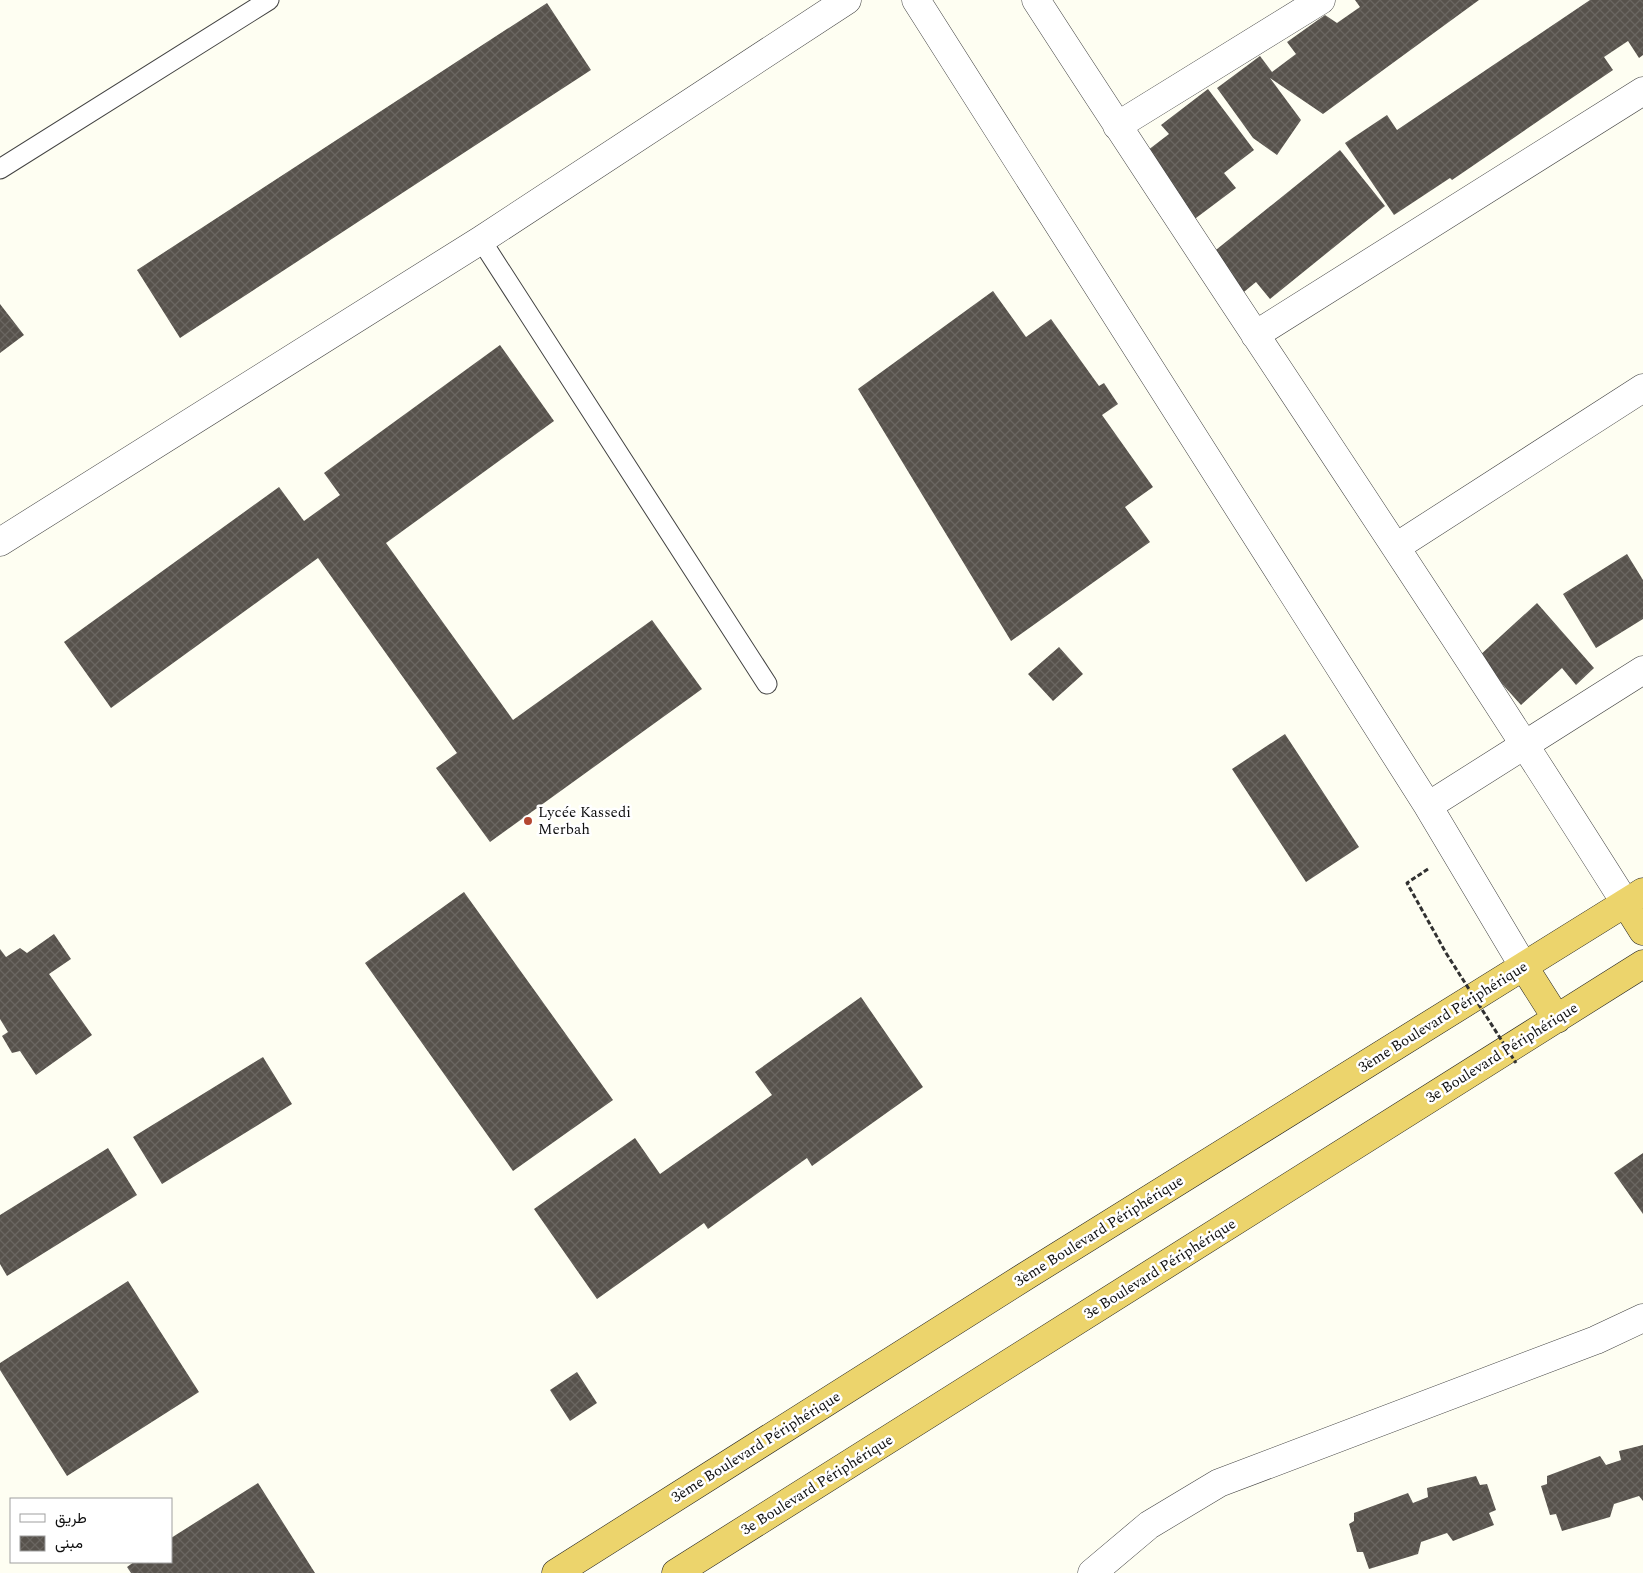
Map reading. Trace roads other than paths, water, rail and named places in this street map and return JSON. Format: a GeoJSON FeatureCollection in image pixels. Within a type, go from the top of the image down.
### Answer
{"type":"FeatureCollection","features":[{"type":"Feature","properties":{"kind":"highway"},"geometry":{"type":"LineString","coordinates":[[1634,898],[1643,930]]}},
{"type":"Feature","properties":{"kind":"highway","name":"3ème Boulevard Périphérique"},"geometry":{"type":"LineString","coordinates":[[556,1573],[1029,1274],[1634,898]]}},
{"type":"Feature","properties":{"kind":"highway","name":"3e Boulevard Périphérique"},"geometry":{"type":"LineString","coordinates":[[676,1573],[1643,964]]}},
{"type":"Feature","properties":{"kind":"highway"},"geometry":{"type":"LineString","coordinates":[[1524,967],[1557,1019]]}},
{"type":"Feature","properties":{"kind":"street"},"geometry":{"type":"LineString","coordinates":[[0,542],[481,240],[847,0]]}},
{"type":"Feature","properties":{"kind":"street"},"geometry":{"type":"LineString","coordinates":[[916,0],[1428,806],[1524,967]]}},
{"type":"Feature","properties":{"kind":"street"},"geometry":{"type":"LineString","coordinates":[[1036,0],[1117,126],[1526,745],[1634,898]]}},
{"type":"Feature","properties":{"kind":"street"},"geometry":{"type":"LineString","coordinates":[[1117,126],[1321,0]]}},
{"type":"Feature","properties":{"kind":"street"},"geometry":{"type":"LineString","coordinates":[[1255,335],[1643,91]]}},
{"type":"Feature","properties":{"kind":"street"},"geometry":{"type":"LineString","coordinates":[[1396,548],[1643,388]]}},
{"type":"Feature","properties":{"kind":"street"},"geometry":{"type":"LineString","coordinates":[[1428,806],[1643,670]]}},
{"type":"Feature","properties":{"kind":"street"},"geometry":{"type":"LineString","coordinates":[[1092,1573],[1149,1525],[1219,1483],[1596,1340],[1643,1318]]}},
{"type":"Feature","properties":{"kind":"lane"},"geometry":{"type":"LineString","coordinates":[[0,169],[269,0]]}},
{"type":"Feature","properties":{"kind":"lane"},"geometry":{"type":"LineString","coordinates":[[481,240],[767,684]]}},
{"type":"Feature","properties":{"kind":"place","name":"Lycée Kassedi Merbah"},"geometry":{"type":"Point","coordinates":[528,821]}}]}
